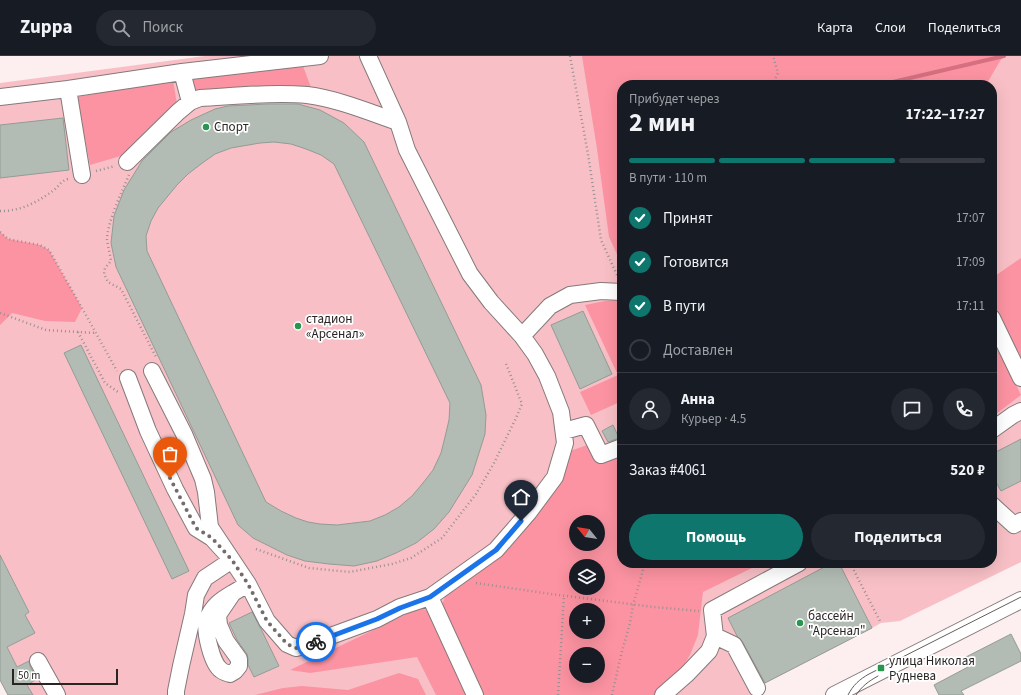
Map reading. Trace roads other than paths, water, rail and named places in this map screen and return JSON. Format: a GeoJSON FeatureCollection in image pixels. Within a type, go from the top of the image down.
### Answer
{"type":"FeatureCollection","features":[{"type":"Feature","properties":{"kind":"street"},"geometry":{"type":"LineString","coordinates":[[0,97],[68,89],[182,72],[320,56]]}},
{"type":"Feature","properties":{"kind":"street"},"geometry":{"type":"LineString","coordinates":[[152,370],[184,434],[203,479],[210,527],[248,584],[267,621],[287,644],[296,648],[311,644],[364,624],[430,597],[496,550],[530,512],[555,477],[565,442],[561,412],[547,376],[535,354],[522,336],[491,302],[470,274],[407,150],[398,122],[368,56]]}},
{"type":"Feature","properties":{"kind":"street"},"geometry":{"type":"LineString","coordinates":[[182,72],[190,102]]}},
{"type":"Feature","properties":{"kind":"street"},"geometry":{"type":"LineString","coordinates":[[68,89],[82,175]]}},
{"type":"Feature","properties":{"kind":"street"},"geometry":{"type":"LineString","coordinates":[[128,168],[178,112],[190,102],[200,98],[281,94],[308,95],[345,103],[398,122]]}},
{"type":"Feature","properties":{"kind":"street"},"geometry":{"type":"LineString","coordinates":[[522,336],[550,306],[570,295],[601,291],[617,286]]}},
{"type":"Feature","properties":{"kind":"street"},"geometry":{"type":"LineString","coordinates":[[997,328],[1021,378]]}},
{"type":"Feature","properties":{"kind":"street"},"geometry":{"type":"LineString","coordinates":[[128,378],[148,431],[175,489],[196,528],[212,538],[232,560]]}},
{"type":"Feature","properties":{"kind":"street"},"geometry":{"type":"LineString","coordinates":[[997,426],[1013,415],[1021,412]]}},
{"type":"Feature","properties":{"kind":"street"},"geometry":{"type":"LineString","coordinates":[[564,431],[586,425],[601,455],[617,449]]}},
{"type":"Feature","properties":{"kind":"street"},"geometry":{"type":"LineString","coordinates":[[997,510],[1014,525],[1021,522]]}},
{"type":"Feature","properties":{"kind":"street"},"geometry":{"type":"LineString","coordinates":[[176,695],[196,595],[205,578],[232,560]]}},
{"type":"Feature","properties":{"kind":"street"},"geometry":{"type":"LineString","coordinates":[[663,695],[709,652],[715,636],[712,610],[790,568]]}},
{"type":"Feature","properties":{"kind":"street"},"geometry":{"type":"LineString","coordinates":[[233,593],[248,584]]}},
{"type":"Feature","properties":{"kind":"street"},"geometry":{"type":"LineString","coordinates":[[430,597],[476,695]]}},
{"type":"Feature","properties":{"kind":"street"},"geometry":{"type":"LineString","coordinates":[[834,695],[1021,600]]}},
{"type":"Feature","properties":{"kind":"street"},"geometry":{"type":"LineString","coordinates":[[715,636],[734,646],[757,688]]}},
{"type":"Feature","properties":{"kind":"street"},"geometry":{"type":"LineString","coordinates":[[38,661],[57,695]]}},
{"type":"Feature","properties":{"kind":"waterway"},"geometry":{"type":"LineString","coordinates":[[901,80],[1004,56]]}},
{"type":"Feature","properties":{"kind":"tram line"},"geometry":{"type":"LineString","coordinates":[[848,695],[852,688],[869,674],[1021,597]]}},
{"type":"Feature","properties":{"kind":"tram line"},"geometry":{"type":"LineString","coordinates":[[856,695],[866,684],[878,676]]}},
{"type":"Feature","properties":{"kind":"place","name":"Спорт"},"geometry":{"type":"Point","coordinates":[206,127]}},
{"type":"Feature","properties":{"kind":"place","name":"стадион «Арсенал»"},"geometry":{"type":"Point","coordinates":[298,326]}},
{"type":"Feature","properties":{"kind":"place","name":"бассейн \"Арсенал\""},"geometry":{"type":"Point","coordinates":[800,623]}},
{"type":"Feature","properties":{"kind":"place","name":"улица Николая Руднева"},"geometry":{"type":"Point","coordinates":[881,668]}}]}
